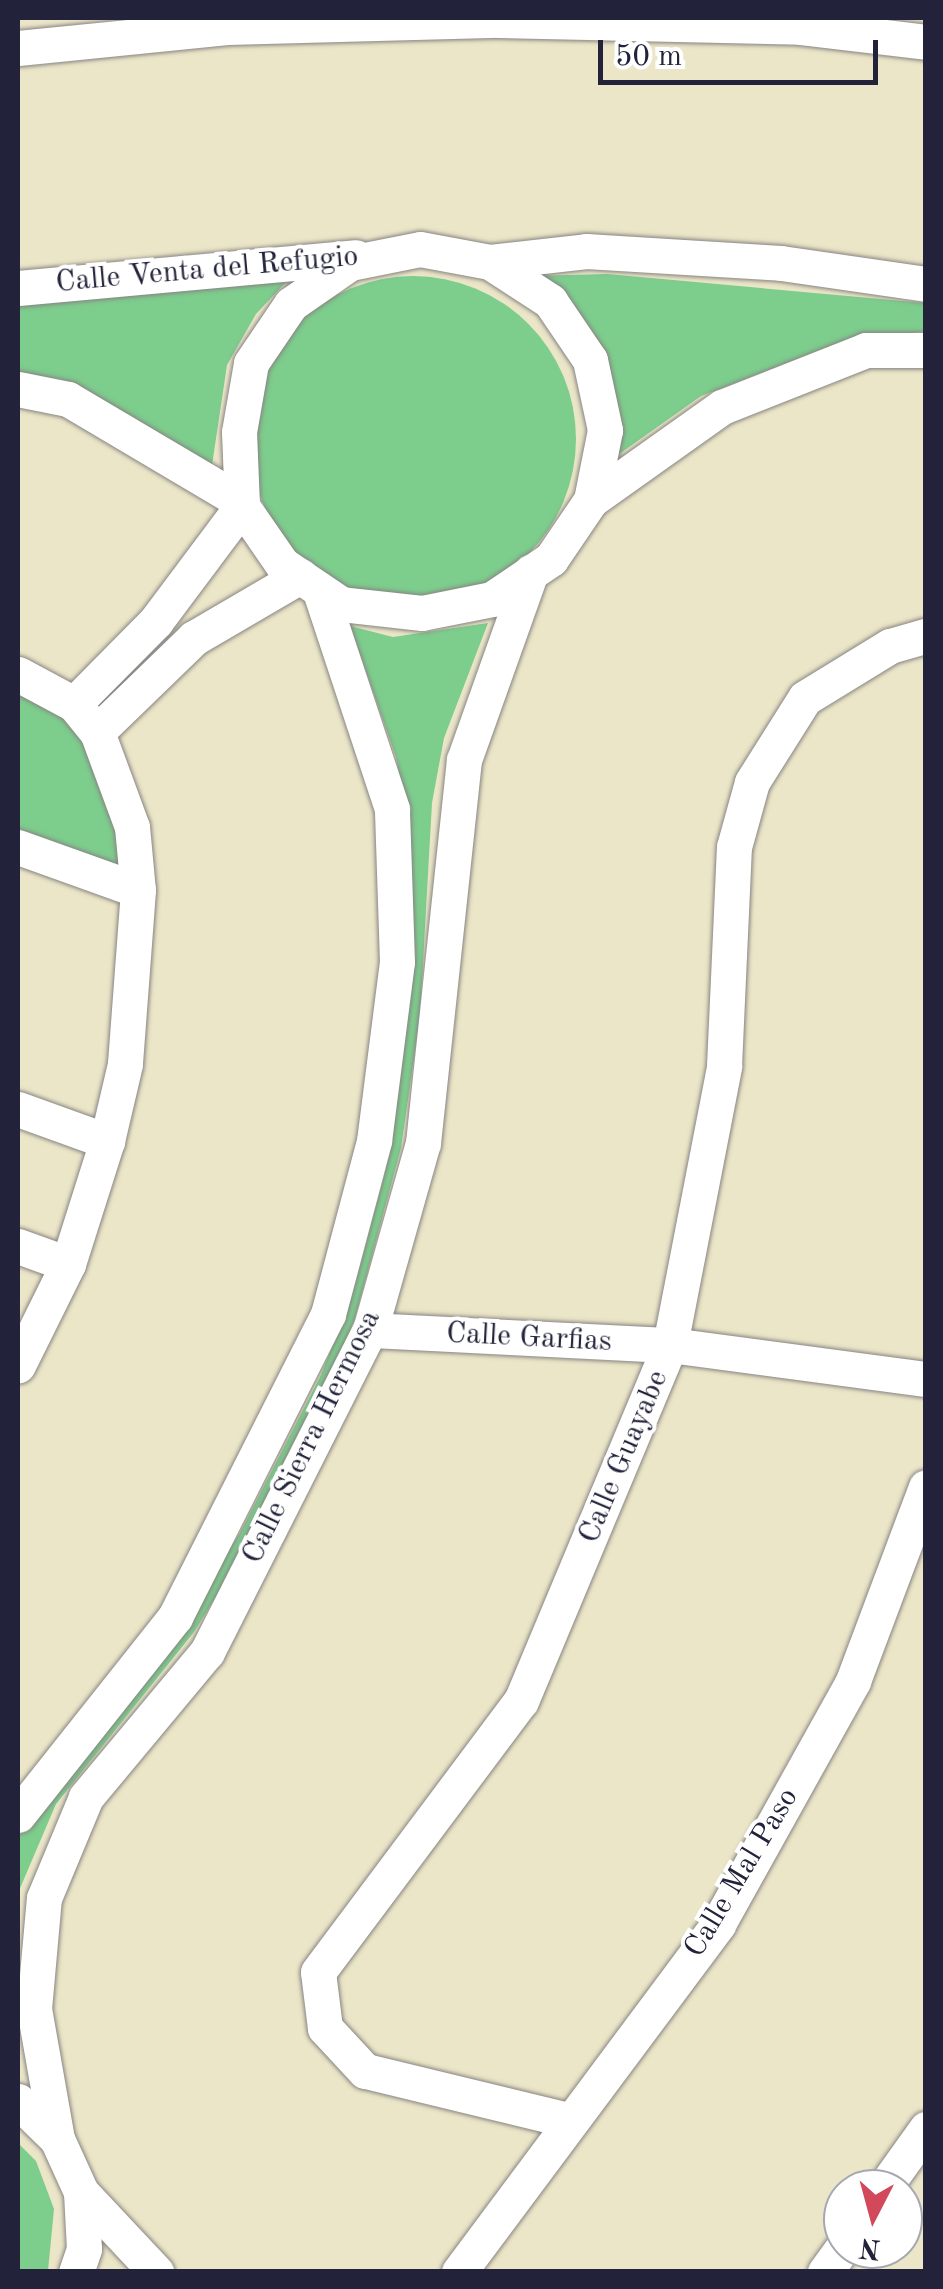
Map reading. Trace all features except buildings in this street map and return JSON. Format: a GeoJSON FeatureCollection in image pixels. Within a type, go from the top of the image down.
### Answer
{"type":"FeatureCollection","features":[{"type":"Feature","properties":{"kind":"street"},"geometry":{"type":"LineString","coordinates":[[18,48],[227,27],[498,20],[801,27],[926,42]]}},
{"type":"Feature","properties":{"kind":"street"},"geometry":{"type":"LineString","coordinates":[[74,704],[156,621],[242,504],[239,432],[252,363],[291,304],[350,264],[420,249],[490,262],[586,251],[780,263],[926,284]]}},
{"type":"Feature","properties":{"kind":"street","name":"Calle Venta del Refugio"},"geometry":{"type":"LineString","coordinates":[[18,288],[397,254]]}},
{"type":"Feature","properties":{"kind":"street"},"geometry":{"type":"LineString","coordinates":[[490,262],[550,302],[590,360],[605,430],[591,500]]}},
{"type":"Feature","properties":{"kind":"street"},"geometry":{"type":"LineString","coordinates":[[18,389],[68,400],[242,504],[282,564],[342,604],[422,613],[492,599],[551,559],[591,500],[722,407],[866,350],[926,350]]}},
{"type":"Feature","properties":{"kind":"street","name":"Calle Sierra Hermosa"},"geometry":{"type":"LineString","coordinates":[[57,2139],[34,2009],[44,1898],[86,1797],[206,1652],[370,1330],[423,1142],[464,760],[531,572]]}},
{"type":"Feature","properties":{"kind":"street"},"geometry":{"type":"LineString","coordinates":[[97,732],[194,638],[310,584]]}},
{"type":"Feature","properties":{"kind":"street","name":"Calle Sierra Hermosa"},"geometry":{"type":"LineString","coordinates":[[18,1815],[176,1618],[328,1314],[374,1140],[397,962],[392,809],[310,584]]}},
{"type":"Feature","properties":{"kind":"street","name":"Calle Guayabe"},"geometry":{"type":"LineString","coordinates":[[568,2120],[365,2071],[324,2028],[318,1972],[521,1701],[670,1345],[724,1066],[734,847],[752,782],[805,698],[890,646],[926,636]]}},
{"type":"Feature","properties":{"kind":"street"},"geometry":{"type":"LineString","coordinates":[[18,674],[74,704],[97,732],[132,826],[138,890],[125,1064],[107,1141],[68,1264],[18,1365]]}},
{"type":"Feature","properties":{"kind":"street"},"geometry":{"type":"LineString","coordinates":[[18,847],[138,890]]}},
{"type":"Feature","properties":{"kind":"street"},"geometry":{"type":"LineString","coordinates":[[18,1109],[107,1141]]}},
{"type":"Feature","properties":{"kind":"street"},"geometry":{"type":"LineString","coordinates":[[18,1246],[68,1264]]}},
{"type":"Feature","properties":{"kind":"street","name":"Calle Garfias"},"geometry":{"type":"LineString","coordinates":[[370,1330],[670,1345],[926,1379]]}},
{"type":"Feature","properties":{"kind":"street","name":"Calle Mal Paso"},"geometry":{"type":"LineString","coordinates":[[459,2272],[568,2120],[718,1924],[852,1680],[926,1487]]}},
{"type":"Feature","properties":{"kind":"street"},"geometry":{"type":"LineString","coordinates":[[18,2101],[57,2139],[81,2192],[156,2272]]}},
{"type":"Feature","properties":{"kind":"street"},"geometry":{"type":"LineString","coordinates":[[898,2169],[926,2129]]}},
{"type":"Feature","properties":{"kind":"street"},"geometry":{"type":"LineString","coordinates":[[76,2272],[84,2249],[81,2192]]}},
{"type":"Feature","properties":{"kind":"green space"},"geometry":{"type":"Polygon","coordinates":[[[607,274],[925,303],[925,331],[828,347],[701,396],[615,457],[532,276],[607,274]]]}},
{"type":"Feature","properties":{"kind":"green space"},"geometry":{"type":"Polygon","coordinates":[[[397,276],[429,276],[476,288],[529,323],[564,376],[573,407],[573,471],[564,502],[529,555],[476,590],[429,602],[397,602],[336,583],[309,565],[287,543],[269,516],[257,486],[250,455],[250,423],[269,362],[287,335],[309,313],[336,295],[366,283],[397,276]]]}},
{"type":"Feature","properties":{"kind":"green space"},"geometry":{"type":"Polygon","coordinates":[[[286,282],[256,314],[227,365],[211,472],[18,373],[18,304],[286,282]]]}},
{"type":"Feature","properties":{"kind":"green space"},"geometry":{"type":"Polygon","coordinates":[[[488,623],[444,738],[432,803],[420,1016],[401,1148],[355,1318],[322,1402],[255,1533],[194,1632],[56,1804],[18,1893],[18,1837],[177,1632],[240,1533],[321,1375],[352,1296],[385,1172],[404,1041],[411,838],[396,757],[350,626],[393,637],[488,623]]]}},
{"type":"Feature","properties":{"kind":"green space"},"geometry":{"type":"Polygon","coordinates":[[[18,674],[74,704],[138,890],[18,847],[18,674]]]}},
{"type":"Feature","properties":{"kind":"green space"},"geometry":{"type":"Polygon","coordinates":[[[18,2143],[36,2161],[54,2209],[48,2271],[18,2271],[18,2143]]]}}]}
